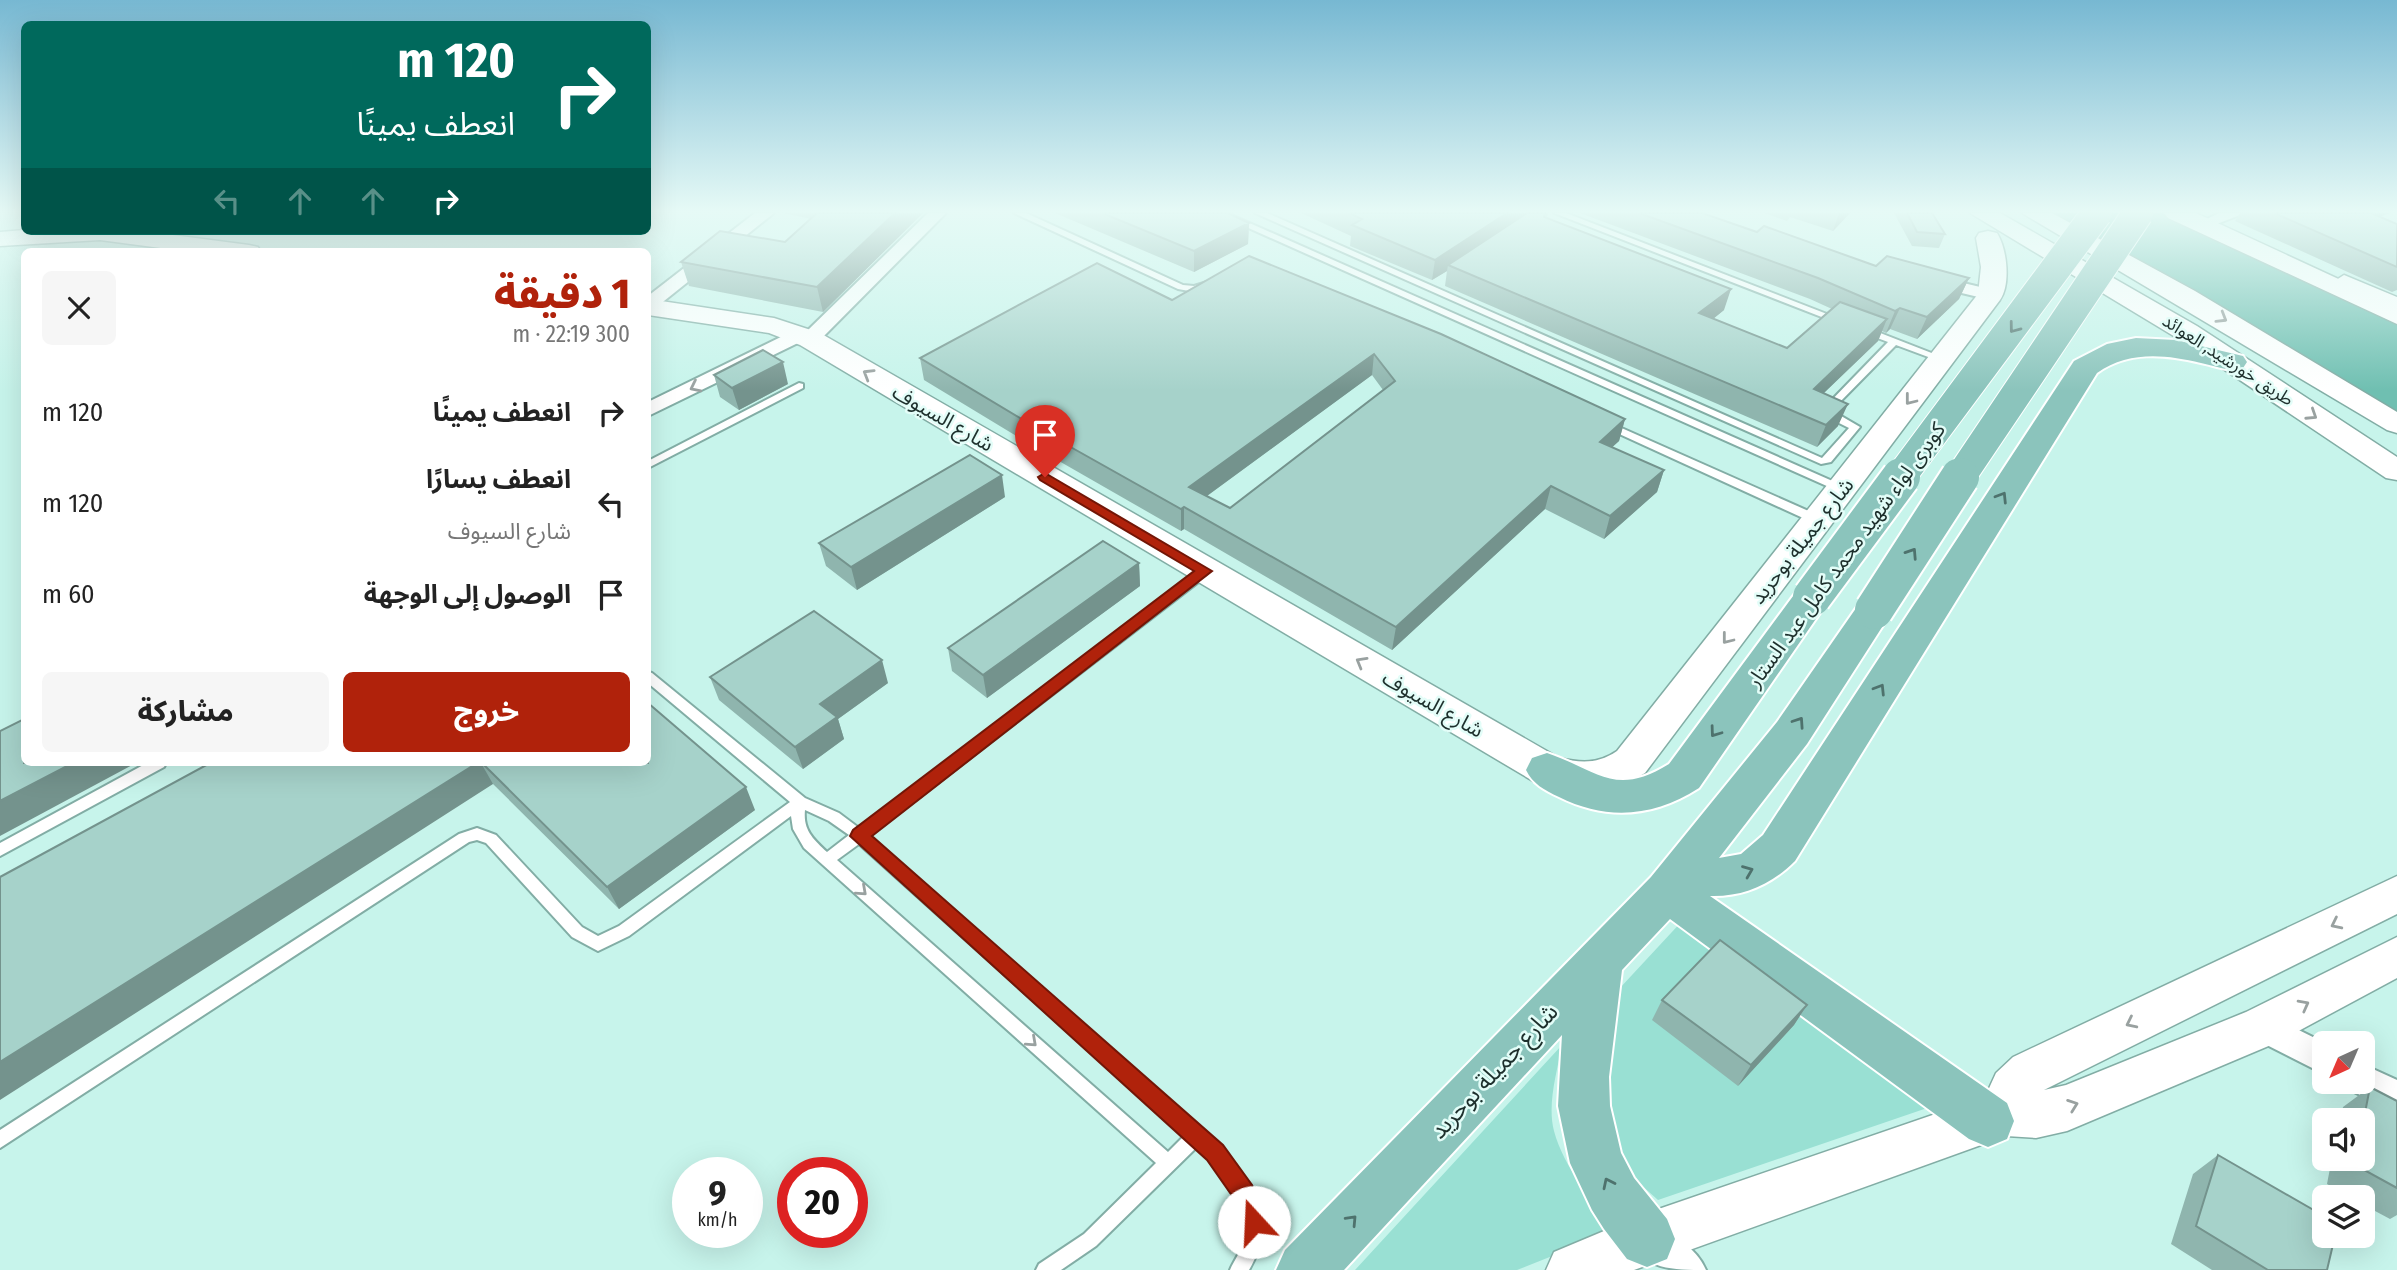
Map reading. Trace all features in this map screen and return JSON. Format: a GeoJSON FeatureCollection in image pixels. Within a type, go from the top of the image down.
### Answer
{"type":"FeatureCollection","features":[{"type":"Feature","properties":{"kind":"main road"},"geometry":{"type":"LineString","coordinates":[[1991,295],[1993,272]]}},
{"type":"Feature","properties":{"kind":"main road","name":"كوبرى لواء شهيد محمد كامل عبد الستار"},"geometry":{"type":"LineString","coordinates":[[1547,770],[1568,785],[1594,795],[1621,799],[1646,797],[1667,789],[1684,776],[1812,597],[2053,272]]}},
{"type":"Feature","properties":{"kind":"main road","name":"طريق خورشيد, العوائد"},"geometry":{"type":"LineString","coordinates":[[2081,272],[2108,285],[2232,362],[2397,471]]}},
{"type":"Feature","properties":{"kind":"main road"},"geometry":{"type":"LineString","coordinates":[[1674,882],[1792,733],[2097,272]]}},
{"type":"Feature","properties":{"kind":"main road","name":"طريق خورشيد, العوائد"},"geometry":{"type":"LineString","coordinates":[[2141,272],[2397,424]]}},
{"type":"Feature","properties":{"kind":"main road"},"geometry":{"type":"LineString","coordinates":[[2308,272],[2397,316]]}},
{"type":"Feature","properties":{"kind":"main road","name":"شارع جميلة بوحريد"},"geometry":{"type":"LineString","coordinates":[[1547,770],[1570,778],[1594,779],[1615,773],[1631,762],[1991,295]]}},
{"type":"Feature","properties":{"kind":"main road","name":"شارع السيوف"},"geometry":{"type":"LineString","coordinates":[[651,306],[749,321],[805,337],[1547,770]]}},
{"type":"Feature","properties":{"kind":"main road"},"geometry":{"type":"LineString","coordinates":[[1674,882],[1742,875],[1764,864],[1779,848],[2085,367],[2102,355],[2144,348],[2195,353],[2232,362]]}},
{"type":"Feature","properties":{"kind":"main road","name":"شارع جميلة بوحريد"},"geometry":{"type":"LineString","coordinates":[[1305,1270],[1674,882]]}},
{"type":"Feature","properties":{"kind":"main road"},"geometry":{"type":"LineString","coordinates":[[1674,882],[1997,1117]]}},
{"type":"Feature","properties":{"kind":"main road"},"geometry":{"type":"LineString","coordinates":[[1997,1117],[2016,1081],[2030,1073],[2397,894]]}},
{"type":"Feature","properties":{"kind":"main road"},"geometry":{"type":"LineString","coordinates":[[1572,1270],[1647,1239],[1997,1117],[2036,1115],[2067,1108],[2262,1027],[2397,956]]}},
{"type":"Feature","properties":{"kind":"main road"},"geometry":{"type":"LineString","coordinates":[[1600,959],[1581,1076],[1584,1116],[1591,1147],[1611,1191],[1647,1239]]}},
{"type":"Feature","properties":{"kind":"street"},"geometry":{"type":"LineString","coordinates":[[651,304],[691,272]]}},
{"type":"Feature","properties":{"kind":"street"},"geometry":{"type":"LineString","coordinates":[[651,410],[805,337],[874,272]]}},
{"type":"Feature","properties":{"kind":"street"},"geometry":{"type":"LineString","coordinates":[[2321,272],[2397,306]]}},
{"type":"Feature","properties":{"kind":"street"},"geometry":{"type":"LineString","coordinates":[[1910,275],[1991,295]]}},
{"type":"Feature","properties":{"kind":"street"},"geometry":{"type":"LineString","coordinates":[[2262,1027],[2312,1053]]}},
{"type":"Feature","properties":{"kind":"street"},"geometry":{"type":"LineString","coordinates":[[2375,1086],[2397,1097]]}},
{"type":"Feature","properties":{"kind":"street"},"geometry":{"type":"LineString","coordinates":[[1647,1239],[1688,1270]]}},
{"type":"Feature","properties":{"kind":"lane"},"geometry":{"type":"LineString","coordinates":[[1149,272],[1181,287],[1201,288],[1214,282]]}},
{"type":"Feature","properties":{"kind":"lane"},"geometry":{"type":"LineString","coordinates":[[1353,272],[1842,489]]}},
{"type":"Feature","properties":{"kind":"lane"},"geometry":{"type":"LineString","coordinates":[[1392,272],[1821,461],[1827,460],[1855,428],[1831,415],[1829,408],[1894,341]]}},
{"type":"Feature","properties":{"kind":"lane"},"geometry":{"type":"LineString","coordinates":[[1714,272],[1942,359]]}},
{"type":"Feature","properties":{"kind":"lane"},"geometry":{"type":"LineString","coordinates":[[1430,289],[1441,281]]}},
{"type":"Feature","properties":{"kind":"lane"},"geometry":{"type":"LineString","coordinates":[[651,463],[799,386]]}},
{"type":"Feature","properties":{"kind":"lane"},"geometry":{"type":"LineString","coordinates":[[1594,418],[1819,520]]}},
{"type":"Feature","properties":{"kind":"lane"},"geometry":{"type":"LineString","coordinates":[[827,860],[1205,571]]}},
{"type":"Feature","properties":{"kind":"lane"},"geometry":{"type":"LineString","coordinates":[[651,678],[800,802],[834,817],[860,836],[1196,1135],[1231,1172],[1251,1207],[1254,1238],[1250,1253],[1239,1270]]}},
{"type":"Feature","properties":{"kind":"lane"},"geometry":{"type":"LineString","coordinates":[[0,850],[154,766]]}},
{"type":"Feature","properties":{"kind":"lane"},"geometry":{"type":"LineString","coordinates":[[800,802],[797,812],[799,832],[827,860],[1168,1163]]}},
{"type":"Feature","properties":{"kind":"lane"},"geometry":{"type":"LineString","coordinates":[[0,1140],[464,838],[477,834],[491,839],[577,932],[598,944],[624,931],[800,802]]}},
{"type":"Feature","properties":{"kind":"lane"},"geometry":{"type":"LineString","coordinates":[[1045,1270],[1090,1240],[1196,1135]]}},
{"type":"Feature","properties":{"kind":"shaded area"},"geometry":{"type":"Polygon","coordinates":[[[2145,272],[2293,272],[2397,322],[2397,417],[2145,272]]]}},
{"type":"Feature","properties":{"kind":"shaded area"},"geometry":{"type":"Polygon","coordinates":[[[1684,919],[1933,1106],[1658,1200],[1640,1184],[1610,1141],[1605,1095],[1619,989],[1684,919]]]}},
{"type":"Feature","properties":{"kind":"shaded area"},"geometry":{"type":"Polygon","coordinates":[[[1562,1045],[1552,1099],[1554,1131],[1572,1171],[1620,1229],[1517,1270],[1355,1270],[1562,1045]]]}},
{"type":"Feature","properties":{"kind":"building"},"geometry":{"type":"Polygon","coordinates":[[[737,272],[833,272],[817,287],[737,272]]]}},
{"type":"Feature","properties":{"kind":"building"},"geometry":{"type":"Polygon","coordinates":[[[1080,272],[1116,272],[1172,300],[1221,272],[1289,272],[1441,334],[1625,419],[1600,442],[1664,470],[1610,516],[1551,486],[1396,627],[1184,507],[1181,509],[1035,427],[920,358],[1080,272]],[[1374,354],[1189,487],[1230,508],[1395,381],[1374,354]]]}},
{"type":"Feature","properties":{"kind":"building"},"geometry":{"type":"Polygon","coordinates":[[[1465,272],[1688,272],[1731,289],[1699,313],[1787,348],[1840,302],[1887,319],[1814,389],[1848,404],[1826,425],[1465,272]]]}},
{"type":"Feature","properties":{"kind":"building"},"geometry":{"type":"Polygon","coordinates":[[[1802,272],[1948,272],[1969,278],[1927,317],[1900,308],[1895,311],[1802,272]]]}},
{"type":"Feature","properties":{"kind":"building"},"geometry":{"type":"Polygon","coordinates":[[[763,350],[783,362],[732,388],[714,375],[763,350]]]}},
{"type":"Feature","properties":{"kind":"building"},"geometry":{"type":"Polygon","coordinates":[[[970,455],[1002,475],[851,567],[819,543],[970,455]]]}},
{"type":"Feature","properties":{"kind":"building"},"geometry":{"type":"Polygon","coordinates":[[[1103,541],[1139,563],[983,675],[948,648],[1103,541]]]}},
{"type":"Feature","properties":{"kind":"building"},"geometry":{"type":"Polygon","coordinates":[[[814,611],[882,660],[820,704],[837,717],[795,747],[710,677],[814,611]]]}},
{"type":"Feature","properties":{"kind":"building"},"geometry":{"type":"Polygon","coordinates":[[[651,706],[746,787],[607,887],[485,766],[651,766],[651,706]]]}},
{"type":"Feature","properties":{"kind":"building"},"geometry":{"type":"Polygon","coordinates":[[[21,720],[21,766],[67,766],[0,801],[0,731],[21,720]]]}},
{"type":"Feature","properties":{"kind":"building"},"geometry":{"type":"Polygon","coordinates":[[[204,766],[472,766],[0,1062],[0,877],[204,766]]]}},
{"type":"Feature","properties":{"kind":"building"},"geometry":{"type":"Polygon","coordinates":[[[1720,940],[1807,1005],[1751,1065],[1662,1000],[1720,940]]]}},
{"type":"Feature","properties":{"kind":"building"},"geometry":{"type":"Polygon","coordinates":[[[2375,1090],[2397,1101],[2397,1188],[2366,1171],[2375,1171],[2375,1108],[2366,1108],[2369,1094],[2375,1094],[2375,1090]]]}},
{"type":"Feature","properties":{"kind":"building"},"geometry":{"type":"Polygon","coordinates":[[[2218,1155],[2312,1209],[2312,1248],[2332,1248],[2327,1270],[2268,1270],[2196,1226],[2218,1155]]]}},
{"type":"Feature","properties":{"kind":"route"},"geometry":{"type":"LineString","coordinates":[[1045,477],[1205,571],[860,836],[1215,1153],[1244,1193],[1254,1222]]}}]}
